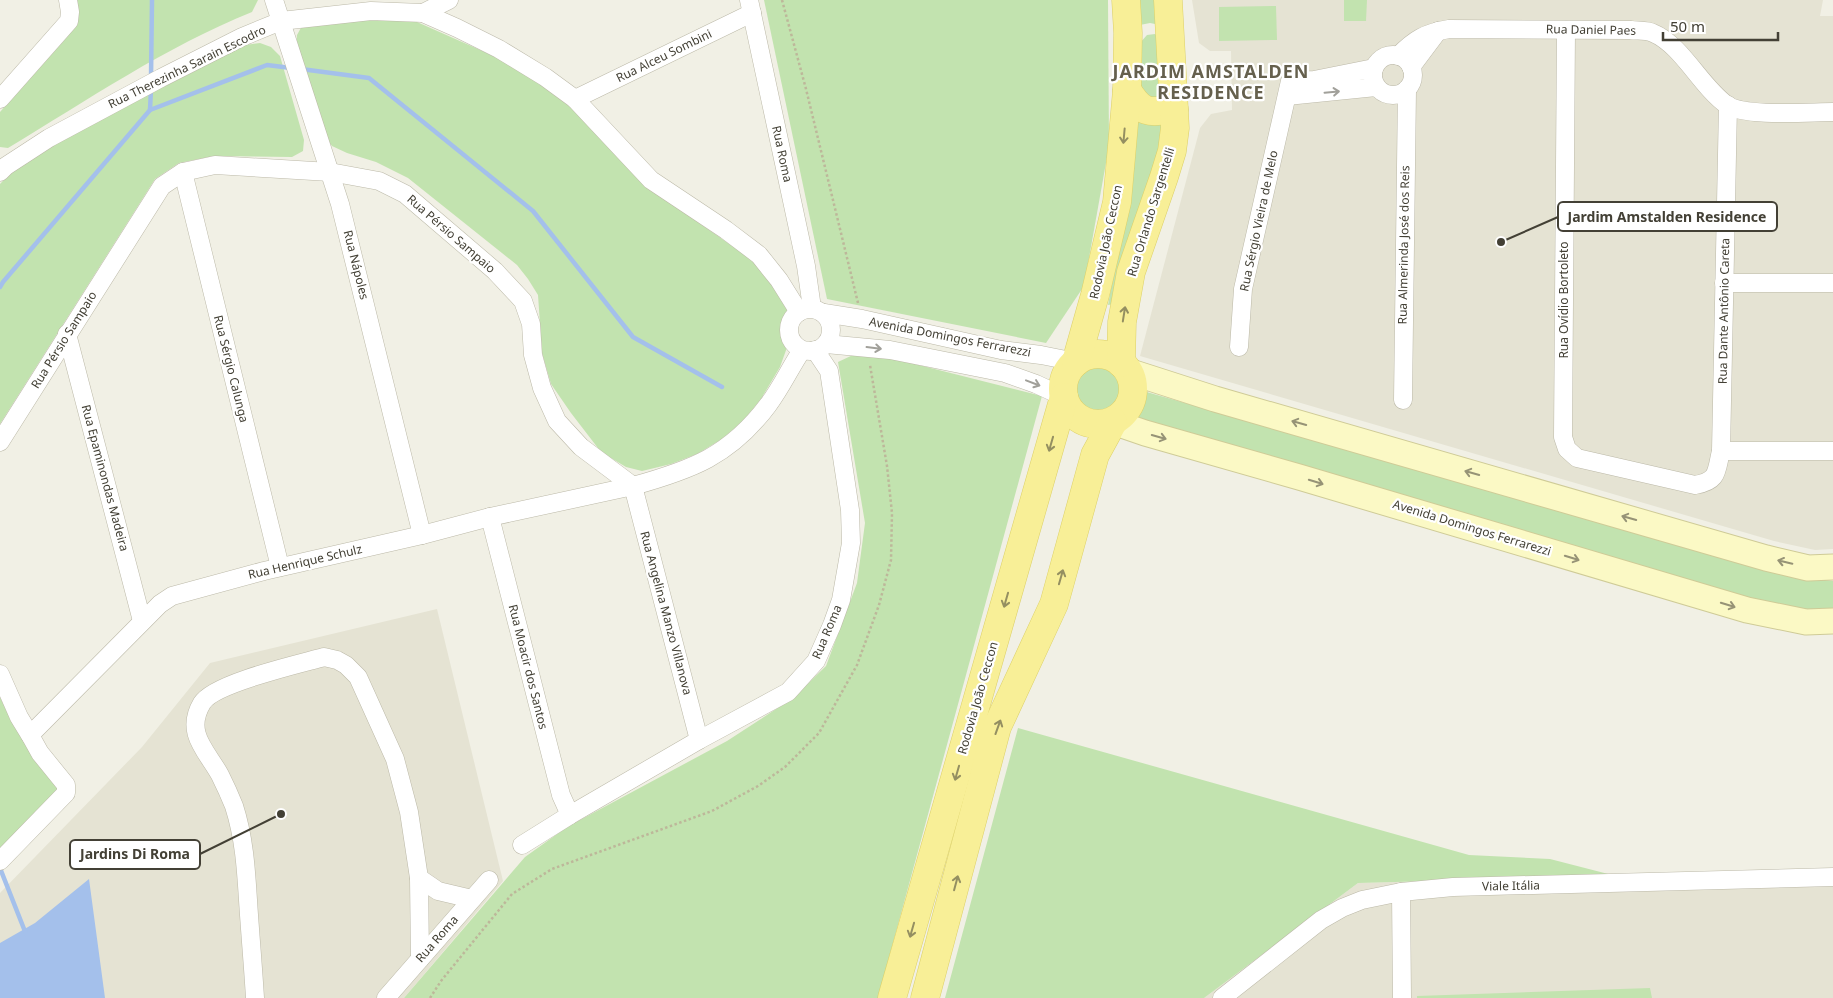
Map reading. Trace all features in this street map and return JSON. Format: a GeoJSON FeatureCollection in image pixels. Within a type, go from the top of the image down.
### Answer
{"type":"FeatureCollection","features":[{"type":"Feature","properties":{"kind":"main road","name":"Rodovia João Ceccon"},"geometry":{"type":"LineString","coordinates":[[1076,362],[1095,295],[1117,202],[1128,90],[1126,0]]}},
{"type":"Feature","properties":{"kind":"main road","name":"Rua Orlando Sargentelli"},"geometry":{"type":"LineString","coordinates":[[1124,367],[1122,322],[1131,272],[1172,151],[1175,128],[1168,0]]}},
{"type":"Feature","properties":{"kind":"main road"},"geometry":{"type":"LineString","coordinates":[[1128,33],[1148,28],[1159,29],[1170,35]]}},
{"type":"Feature","properties":{"kind":"main road"},"geometry":{"type":"LineString","coordinates":[[1128,90],[1136,104],[1144,110],[1156,112],[1174,109]]}},
{"type":"Feature","properties":{"kind":"main road"},"geometry":{"type":"LineString","coordinates":[[1113,422],[1094,424],[1084,421],[1068,407],[1063,388],[1065,378],[1076,362],[1084,357],[1103,355],[1112,358],[1124,367],[1215,399],[1766,558],[1808,568],[1833,567]]}},
{"type":"Feature","properties":{"kind":"main road"},"geometry":{"type":"LineString","coordinates":[[925,998],[997,727],[1054,604],[1095,455],[1113,422],[1123,414],[1129,405],[1132,395],[1132,384],[1124,367]]}},
{"type":"Feature","properties":{"kind":"main road","name":"Rodovia João Ceccon"},"geometry":{"type":"LineString","coordinates":[[892,998],[1064,397]]}},
{"type":"Feature","properties":{"kind":"main road","name":"Avenida Domingos Ferrarezzi"},"geometry":{"type":"LineString","coordinates":[[1113,422],[1747,610],[1806,622],[1833,621]]}},
{"type":"Feature","properties":{"kind":"street","name":"Rua Nápoles"},"geometry":{"type":"LineString","coordinates":[[274,0],[340,204],[422,535]]}},
{"type":"Feature","properties":{"kind":"street"},"geometry":{"type":"LineString","coordinates":[[423,13],[449,0]]}},
{"type":"Feature","properties":{"kind":"street"},"geometry":{"type":"LineString","coordinates":[[0,99],[63,30],[69,21],[69,6]]}},
{"type":"Feature","properties":{"kind":"street","name":"Rua Alceu Sombini"},"geometry":{"type":"LineString","coordinates":[[575,99],[751,7]]}},
{"type":"Feature","properties":{"kind":"street","name":"Rua Roma"},"geometry":{"type":"LineString","coordinates":[[751,7],[806,266],[811,311]]}},
{"type":"Feature","properties":{"kind":"street","name":"Rua Therezinha Sarain Escodro"},"geometry":{"type":"LineString","coordinates":[[2,166],[141,88],[242,37],[281,21],[371,12],[423,13],[499,49],[545,77],[575,99],[651,180],[726,230],[759,255],[779,280],[811,311]]}},
{"type":"Feature","properties":{"kind":"street","name":"Rua Daniel Paes"},"geometry":{"type":"LineString","coordinates":[[1404,61],[1438,31],[1449,29],[1631,30],[1653,32],[1673,47],[1700,79],[1728,105],[1746,111],[1833,112]]}},
{"type":"Feature","properties":{"kind":"street","name":"Rua Ovídio Bortoleto"},"geometry":{"type":"LineString","coordinates":[[1566,30],[1563,437],[1567,449],[1577,458],[1695,484],[1708,483]]}},
{"type":"Feature","properties":{"kind":"street"},"geometry":{"type":"LineString","coordinates":[[1289,89],[1376,87],[1388,95],[1395,95],[1407,89],[1412,78],[1404,61],[1386,56],[1377,63],[1373,74],[1376,87]]}},
{"type":"Feature","properties":{"kind":"street"},"geometry":{"type":"LineString","coordinates":[[1289,89],[1314,80],[1374,68]]}},
{"type":"Feature","properties":{"kind":"street","name":"Rua Sérgio Vieira de Melo"},"geometry":{"type":"LineString","coordinates":[[1239,347],[1243,288],[1289,89]]}},
{"type":"Feature","properties":{"kind":"street","name":"Rua Almerinda José dos Reis"},"geometry":{"type":"LineString","coordinates":[[1403,400],[1407,89]]}},
{"type":"Feature","properties":{"kind":"street","name":"Rua Dante Antônio Careta"},"geometry":{"type":"LineString","coordinates":[[1708,483],[1715,475],[1721,451],[1728,105]]}},
{"type":"Feature","properties":{"kind":"street","name":"Rua Pérsio Sampaio"},"geometry":{"type":"LineString","coordinates":[[0,442],[162,186],[183,172],[215,165],[330,172],[379,181],[405,194],[508,285],[523,301],[531,324],[533,355],[542,388],[558,421],[581,447],[632,486]]}},
{"type":"Feature","properties":{"kind":"street","name":"Rua Sérgio Calunga"},"geometry":{"type":"LineString","coordinates":[[183,172],[280,567]]}},
{"type":"Feature","properties":{"kind":"street"},"geometry":{"type":"LineString","coordinates":[[1724,283],[1833,283]]}},
{"type":"Feature","properties":{"kind":"street","name":"Avenida Domingos Ferrarezzi"},"geometry":{"type":"LineString","coordinates":[[811,311],[862,319],[1001,350],[1076,362]]}},
{"type":"Feature","properties":{"kind":"street","name":"Rua Roma"},"geometry":{"type":"LineString","coordinates":[[811,311],[828,319],[831,329],[829,339],[814,348],[796,346],[789,335],[790,322],[811,311]]}},
{"type":"Feature","properties":{"kind":"street","name":"Rua Epaminondas Madeira"},"geometry":{"type":"LineString","coordinates":[[68,334],[142,621]]}},
{"type":"Feature","properties":{"kind":"street","name":"Avenida Domingos Ferrarezzi"},"geometry":{"type":"LineString","coordinates":[[814,348],[868,347],[890,350],[1005,373],[1064,397]]}},
{"type":"Feature","properties":{"kind":"street"},"geometry":{"type":"LineString","coordinates":[[632,486],[670,476],[699,464],[727,448],[749,428],[769,404],[788,372],[814,348]]}},
{"type":"Feature","properties":{"kind":"street","name":"Rua Roma"},"geometry":{"type":"LineString","coordinates":[[522,845],[699,740],[788,692],[816,661],[841,600],[851,543],[850,510],[829,371],[814,348]]}},
{"type":"Feature","properties":{"kind":"street"},"geometry":{"type":"LineString","coordinates":[[1721,451],[1833,451]]}},
{"type":"Feature","properties":{"kind":"street","name":"Rua Henrique Schulz"},"geometry":{"type":"LineString","coordinates":[[30,735],[142,621],[160,604],[172,596],[280,567],[422,535],[490,517],[632,486]]}},
{"type":"Feature","properties":{"kind":"street","name":"Rua Angelina Manzo Villanova"},"geometry":{"type":"LineString","coordinates":[[632,486],[699,740]]}},
{"type":"Feature","properties":{"kind":"street","name":"Rua Moacir dos Santos"},"geometry":{"type":"LineString","coordinates":[[490,517],[560,795],[570,815]]}},
{"type":"Feature","properties":{"kind":"street"},"geometry":{"type":"LineString","coordinates":[[255,998],[242,834],[234,806],[220,775],[196,735],[195,727],[198,712],[202,702],[228,685],[324,657],[337,660],[346,665],[358,677],[395,759],[409,812],[419,878],[420,958]]}},
{"type":"Feature","properties":{"kind":"street"},"geometry":{"type":"LineString","coordinates":[[0,674],[19,717],[40,753],[66,785],[66,792],[3,858]]}},
{"type":"Feature","properties":{"kind":"street","name":"Viale Itália"},"geometry":{"type":"LineString","coordinates":[[1222,998],[1322,920],[1342,908],[1362,900],[1401,892],[1453,887],[1833,877]]}},
{"type":"Feature","properties":{"kind":"street"},"geometry":{"type":"LineString","coordinates":[[419,878],[438,891],[472,899]]}},
{"type":"Feature","properties":{"kind":"street","name":"Rua Roma"},"geometry":{"type":"LineString","coordinates":[[386,998],[489,880]]}},
{"type":"Feature","properties":{"kind":"street"},"geometry":{"type":"LineString","coordinates":[[1401,892],[1402,998]]}},
{"type":"Feature","properties":{"kind":"path"},"geometry":{"type":"LineString","coordinates":[[782,0],[806,89],[862,319]]}},
{"type":"Feature","properties":{"kind":"path"},"geometry":{"type":"LineString","coordinates":[[430,998],[441,981],[512,894],[552,869],[712,811],[758,786],[785,767],[819,733],[857,665],[879,605],[891,560],[892,513],[887,466],[868,347]]}},
{"type":"Feature","properties":{"kind":"shaded area","name":"JARDIM AMSTALDEN RESIDENCE"},"geometry":{"type":"Polygon","coordinates":[[[1192,0],[1823,0],[1820,16],[1833,16],[1833,549],[1815,550],[1774,541],[1140,356],[1200,128],[1211,114],[1232,110],[1231,51],[1210,51],[1199,43],[1192,0]]]}},
{"type":"Feature","properties":{"kind":"shaded area"},"geometry":{"type":"Polygon","coordinates":[[[437,609],[503,881],[404,998],[0,998],[0,893],[142,747],[210,663],[437,609]]]}},
{"type":"Feature","properties":{"kind":"shaded area"},"geometry":{"type":"Polygon","coordinates":[[[1833,870],[1833,998],[1204,998],[1358,883],[1833,870]]]}},
{"type":"Feature","properties":{"kind":"green space"},"geometry":{"type":"Polygon","coordinates":[[[75,0],[258,0],[252,12],[188,41],[97,93],[8,148],[0,147],[0,112],[75,26],[75,0]]]}},
{"type":"Feature","properties":{"kind":"green space"},"geometry":{"type":"Polygon","coordinates":[[[764,0],[1108,0],[1109,146],[1084,286],[1046,343],[827,299],[764,0]]]}},
{"type":"Feature","properties":{"kind":"green space"},"geometry":{"type":"Polygon","coordinates":[[[1140,0],[1158,0],[1160,25],[1150,23],[1140,25],[1140,0]]]}},
{"type":"Feature","properties":{"kind":"green space"},"geometry":{"type":"Polygon","coordinates":[[[1344,0],[1367,0],[1366,21],[1344,21],[1344,0]]]}},
{"type":"Feature","properties":{"kind":"green space"},"geometry":{"type":"Polygon","coordinates":[[[1276,6],[1277,40],[1219,41],[1219,7],[1276,6]]]}},
{"type":"Feature","properties":{"kind":"green space"},"geometry":{"type":"Polygon","coordinates":[[[371,19],[417,22],[496,57],[540,83],[574,110],[689,216],[754,261],[772,282],[788,312],[790,339],[780,367],[761,399],[743,421],[722,439],[697,454],[671,464],[642,471],[626,467],[601,452],[551,384],[542,353],[538,295],[517,265],[408,178],[376,162],[347,153],[332,146],[328,141],[296,48],[297,35],[303,24],[371,19]]]}},
{"type":"Feature","properties":{"kind":"green space"},"geometry":{"type":"Polygon","coordinates":[[[1155,34],[1160,39],[1167,97],[1149,104],[1141,87],[1140,43],[1147,35],[1155,34]]]}},
{"type":"Feature","properties":{"kind":"green space"},"geometry":{"type":"Polygon","coordinates":[[[260,43],[271,47],[280,56],[304,140],[303,151],[292,157],[214,156],[179,163],[155,179],[0,424],[0,184],[22,164],[60,141],[245,45],[260,43]]]}},
{"type":"Feature","properties":{"kind":"green space"},"geometry":{"type":"Polygon","coordinates":[[[1133,113],[1171,119],[1114,304],[1108,305],[1132,172],[1133,113]]]}},
{"type":"Feature","properties":{"kind":"green space"},"geometry":{"type":"Polygon","coordinates":[[[855,354],[895,359],[1042,396],[878,998],[404,998],[525,857],[567,827],[727,741],[793,698],[826,666],[857,583],[865,523],[838,362],[855,354]]]}},
{"type":"Feature","properties":{"kind":"green space"},"geometry":{"type":"Polygon","coordinates":[[[1094,366],[1102,366],[1114,372],[1120,388],[1114,404],[1102,410],[1094,410],[1082,404],[1076,392],[1076,384],[1082,372],[1094,366]]]}},
{"type":"Feature","properties":{"kind":"green space"},"geometry":{"type":"Polygon","coordinates":[[[1143,391],[1791,576],[1833,581],[1833,610],[1810,611],[1735,594],[1134,419],[1143,391]]]}},
{"type":"Feature","properties":{"kind":"green space"},"geometry":{"type":"Polygon","coordinates":[[[0,697],[26,745],[58,789],[0,852],[0,697]]]}},
{"type":"Feature","properties":{"kind":"green space"},"geometry":{"type":"Polygon","coordinates":[[[1018,728],[1469,855],[1550,859],[1616,876],[1358,883],[1204,998],[945,998],[1018,728]]]}},
{"type":"Feature","properties":{"kind":"green space"},"geometry":{"type":"Polygon","coordinates":[[[1650,988],[1652,998],[1417,998],[1417,996],[1650,988]]]}},
{"type":"Feature","properties":{"kind":"water"},"geometry":{"type":"Polygon","coordinates":[[[89,879],[105,998],[0,998],[0,943],[35,923],[89,879]]]}},
{"type":"Feature","properties":{"kind":"waterway"},"geometry":{"type":"LineString","coordinates":[[151,78],[152,0]]}},
{"type":"Feature","properties":{"kind":"waterway"},"geometry":{"type":"LineString","coordinates":[[150,110],[267,65],[291,68]]}},
{"type":"Feature","properties":{"kind":"waterway"},"geometry":{"type":"LineString","coordinates":[[301,69],[369,78],[533,211],[633,337],[722,387]]}},
{"type":"Feature","properties":{"kind":"waterway"},"geometry":{"type":"LineString","coordinates":[[0,287],[150,110],[151,89]]}},
{"type":"Feature","properties":{"kind":"waterway"},"geometry":{"type":"LineString","coordinates":[[0,868],[26,934]]}},
{"type":"Feature","properties":{"kind":"place","name":"Jardim Amstalden Residence"},"geometry":{"type":"Point","coordinates":[1501,242]}},
{"type":"Feature","properties":{"kind":"place","name":"Jardins Di Roma"},"geometry":{"type":"Point","coordinates":[281,814]}},
{"type":"Feature","properties":{"kind":"district","name":"JARDIM AMSTALDEN RESIDENCE"},"geometry":{"type":"Point","coordinates":[1211,82]}}]}
